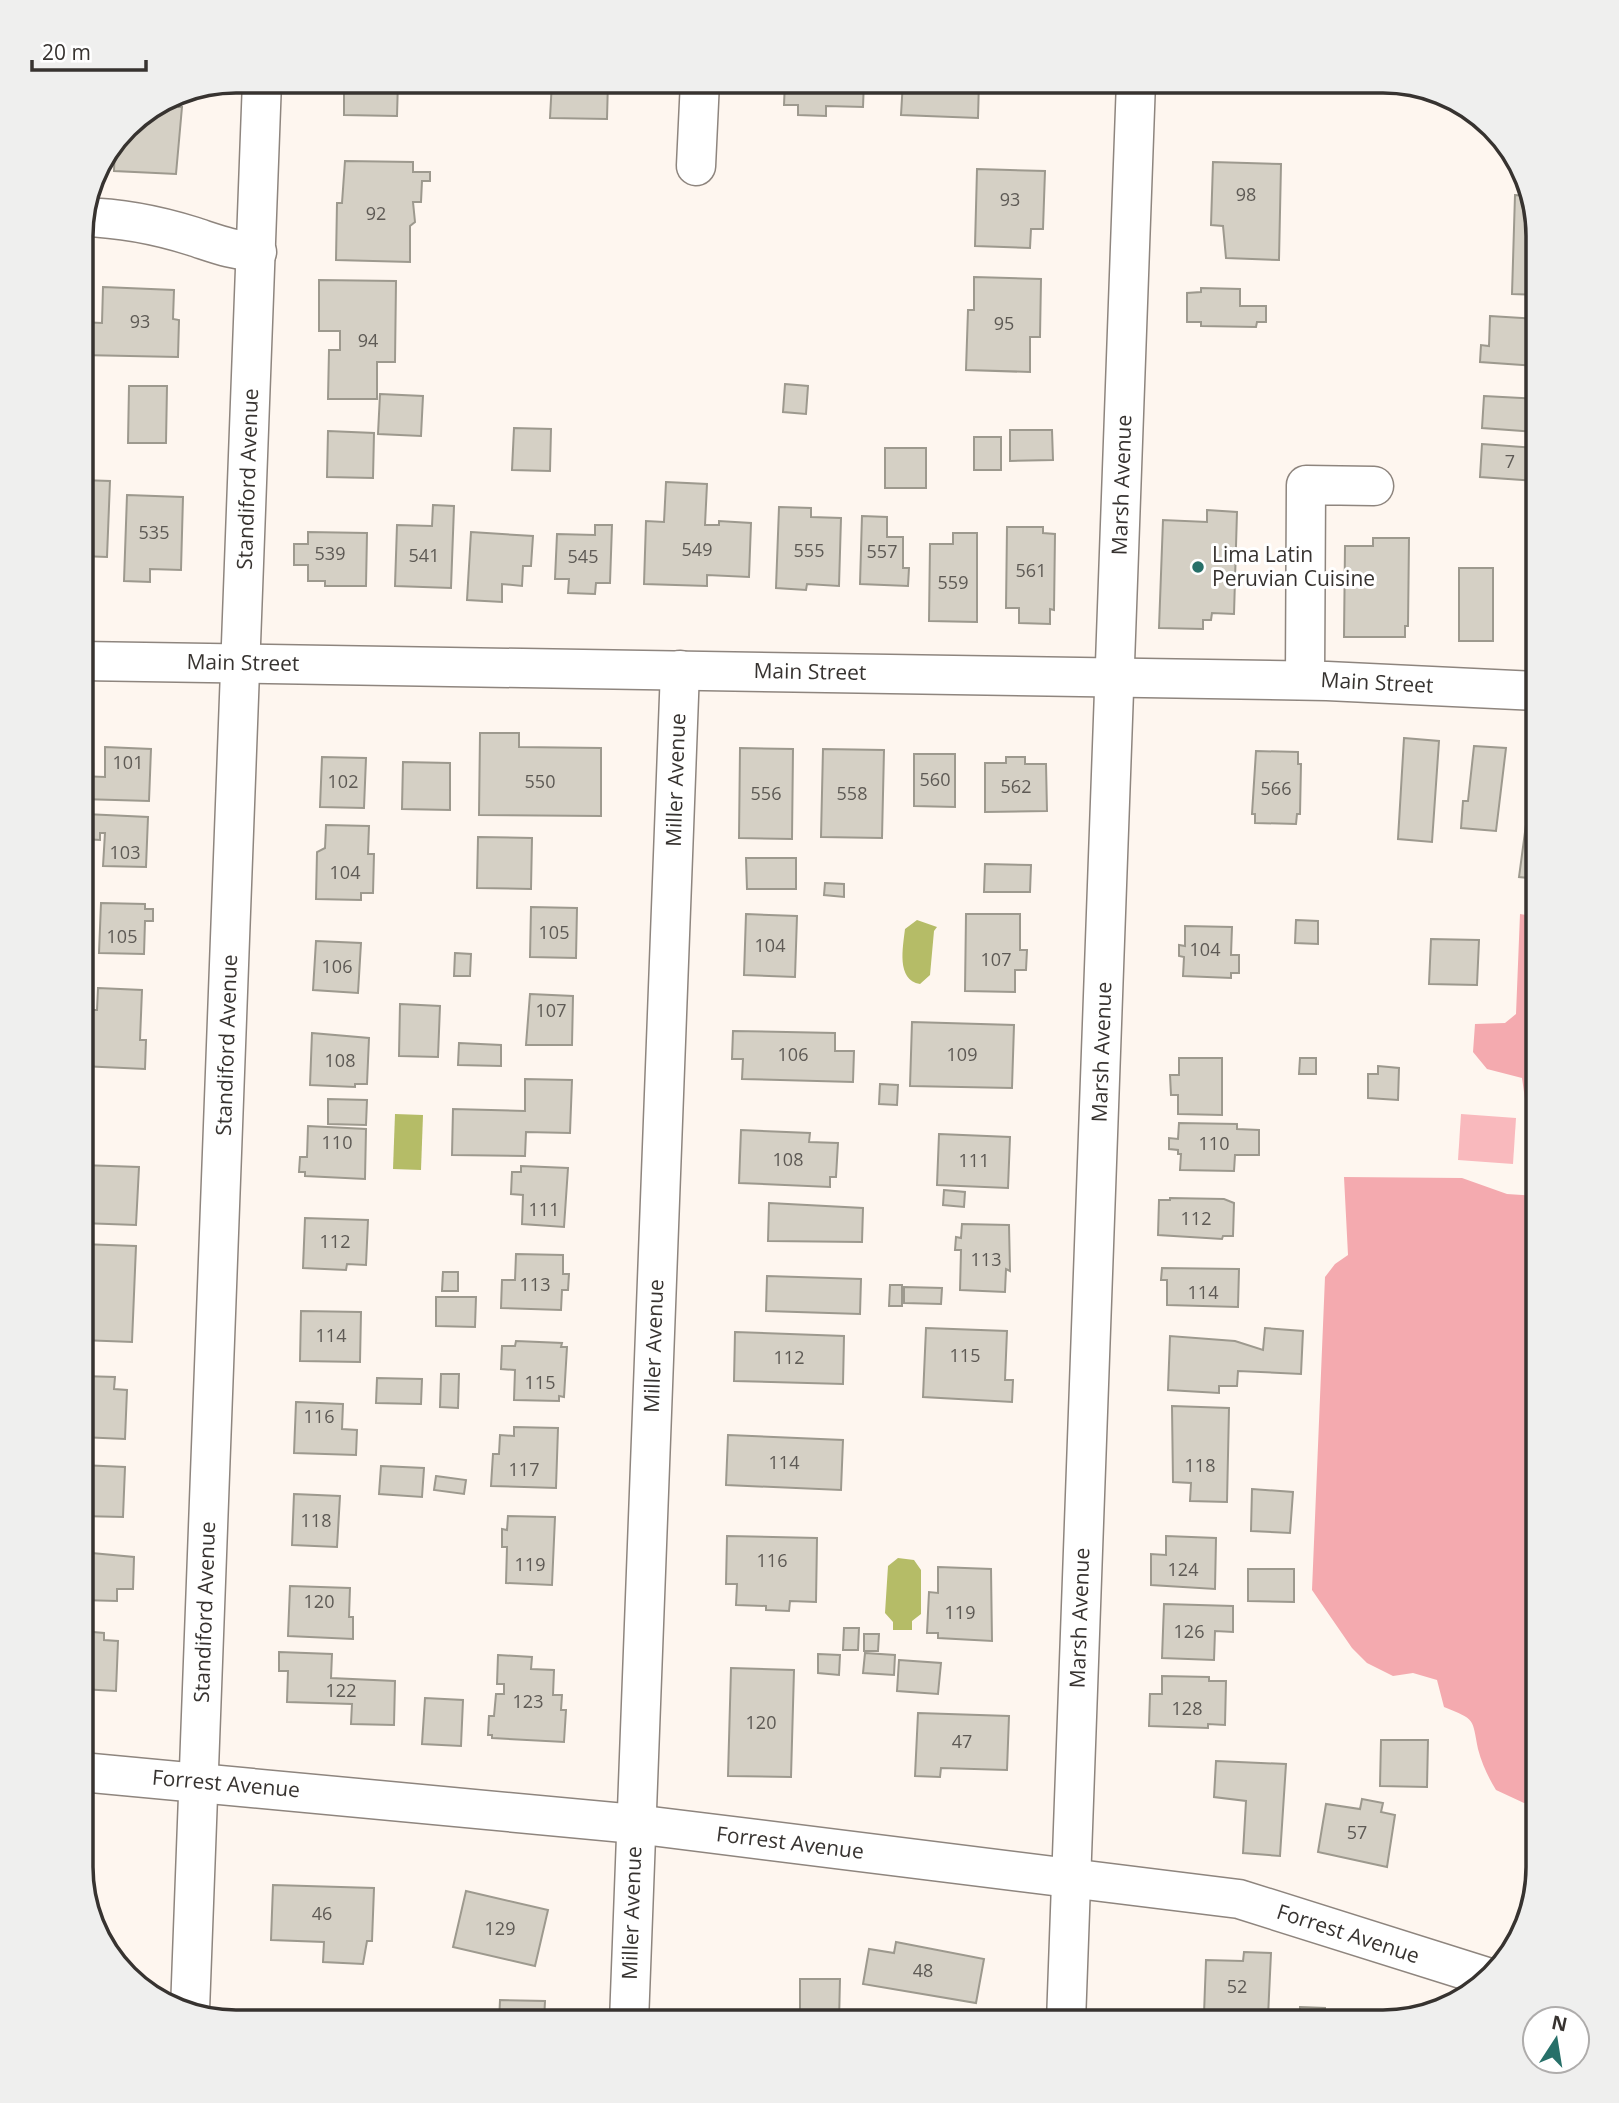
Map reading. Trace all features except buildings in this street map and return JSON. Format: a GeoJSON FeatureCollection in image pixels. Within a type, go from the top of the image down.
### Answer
{"type":"FeatureCollection","features":[{"type":"Feature","properties":{"kind":"street","name":"Standiford Avenue"},"geometry":{"type":"LineString","coordinates":[[190,2002],[262,93]]}},
{"type":"Feature","properties":{"kind":"street"},"geometry":{"type":"LineString","coordinates":[[696,166],[699,93]]}},
{"type":"Feature","properties":{"kind":"street","name":"Marsh Avenue"},"geometry":{"type":"LineString","coordinates":[[1066,2010],[1136,93]]}},
{"type":"Feature","properties":{"kind":"street"},"geometry":{"type":"LineString","coordinates":[[94,217],[120,218],[191,236],[228,250],[257,252]]}},
{"type":"Feature","properties":{"kind":"street"},"geometry":{"type":"LineString","coordinates":[[1305,680],[1306,485],[1374,486]]}},
{"type":"Feature","properties":{"kind":"street","name":"Main Street"},"geometry":{"type":"LineString","coordinates":[[93,661],[1305,680],[1526,690]]}},
{"type":"Feature","properties":{"kind":"street","name":"Miller Avenue"},"geometry":{"type":"LineString","coordinates":[[629,2010],[680,670]]}},
{"type":"Feature","properties":{"kind":"street","name":"Forrest Avenue"},"geometry":{"type":"LineString","coordinates":[[93,1773],[198,1780],[635,1824],[1239,1899],[1478,1974]]}},
{"type":"Feature","properties":{"kind":"shaded area"},"geometry":{"type":"Polygon","coordinates":[[[1520,914],[1526,915],[1526,1106],[1522,1078],[1487,1069],[1473,1052],[1475,1024],[1505,1023],[1516,1014],[1520,914]]]}},
{"type":"Feature","properties":{"kind":"shaded area"},"geometry":{"type":"Polygon","coordinates":[[[917,920],[937,927],[934,931],[930,975],[920,984],[907,976],[903,962],[905,929],[917,920]]]}},
{"type":"Feature","properties":{"kind":"shaded area"},"geometry":{"type":"Polygon","coordinates":[[[395,1114],[423,1115],[421,1170],[393,1169],[395,1114]]]}},
{"type":"Feature","properties":{"kind":"shaded area"},"geometry":{"type":"Polygon","coordinates":[[[1461,1114],[1516,1118],[1513,1164],[1458,1160],[1461,1114]]]}},
{"type":"Feature","properties":{"kind":"shaded area"},"geometry":{"type":"Polygon","coordinates":[[[1344,1177],[1462,1178],[1507,1194],[1526,1195],[1526,1802],[1496,1790],[1481,1760],[1471,1721],[1444,1707],[1437,1680],[1413,1673],[1393,1676],[1367,1663],[1352,1648],[1312,1590],[1325,1277],[1335,1264],[1348,1255],[1344,1177]]]}},
{"type":"Feature","properties":{"kind":"shaded area"},"geometry":{"type":"Polygon","coordinates":[[[898,1558],[914,1560],[921,1570],[921,1614],[912,1621],[912,1630],[893,1630],[893,1622],[885,1613],[888,1566],[898,1558]]]}},
{"type":"Feature","properties":{"kind":"place","name":"Lima Latin Peruvian Cuisine"},"geometry":{"type":"Point","coordinates":[1198,567]}}]}
